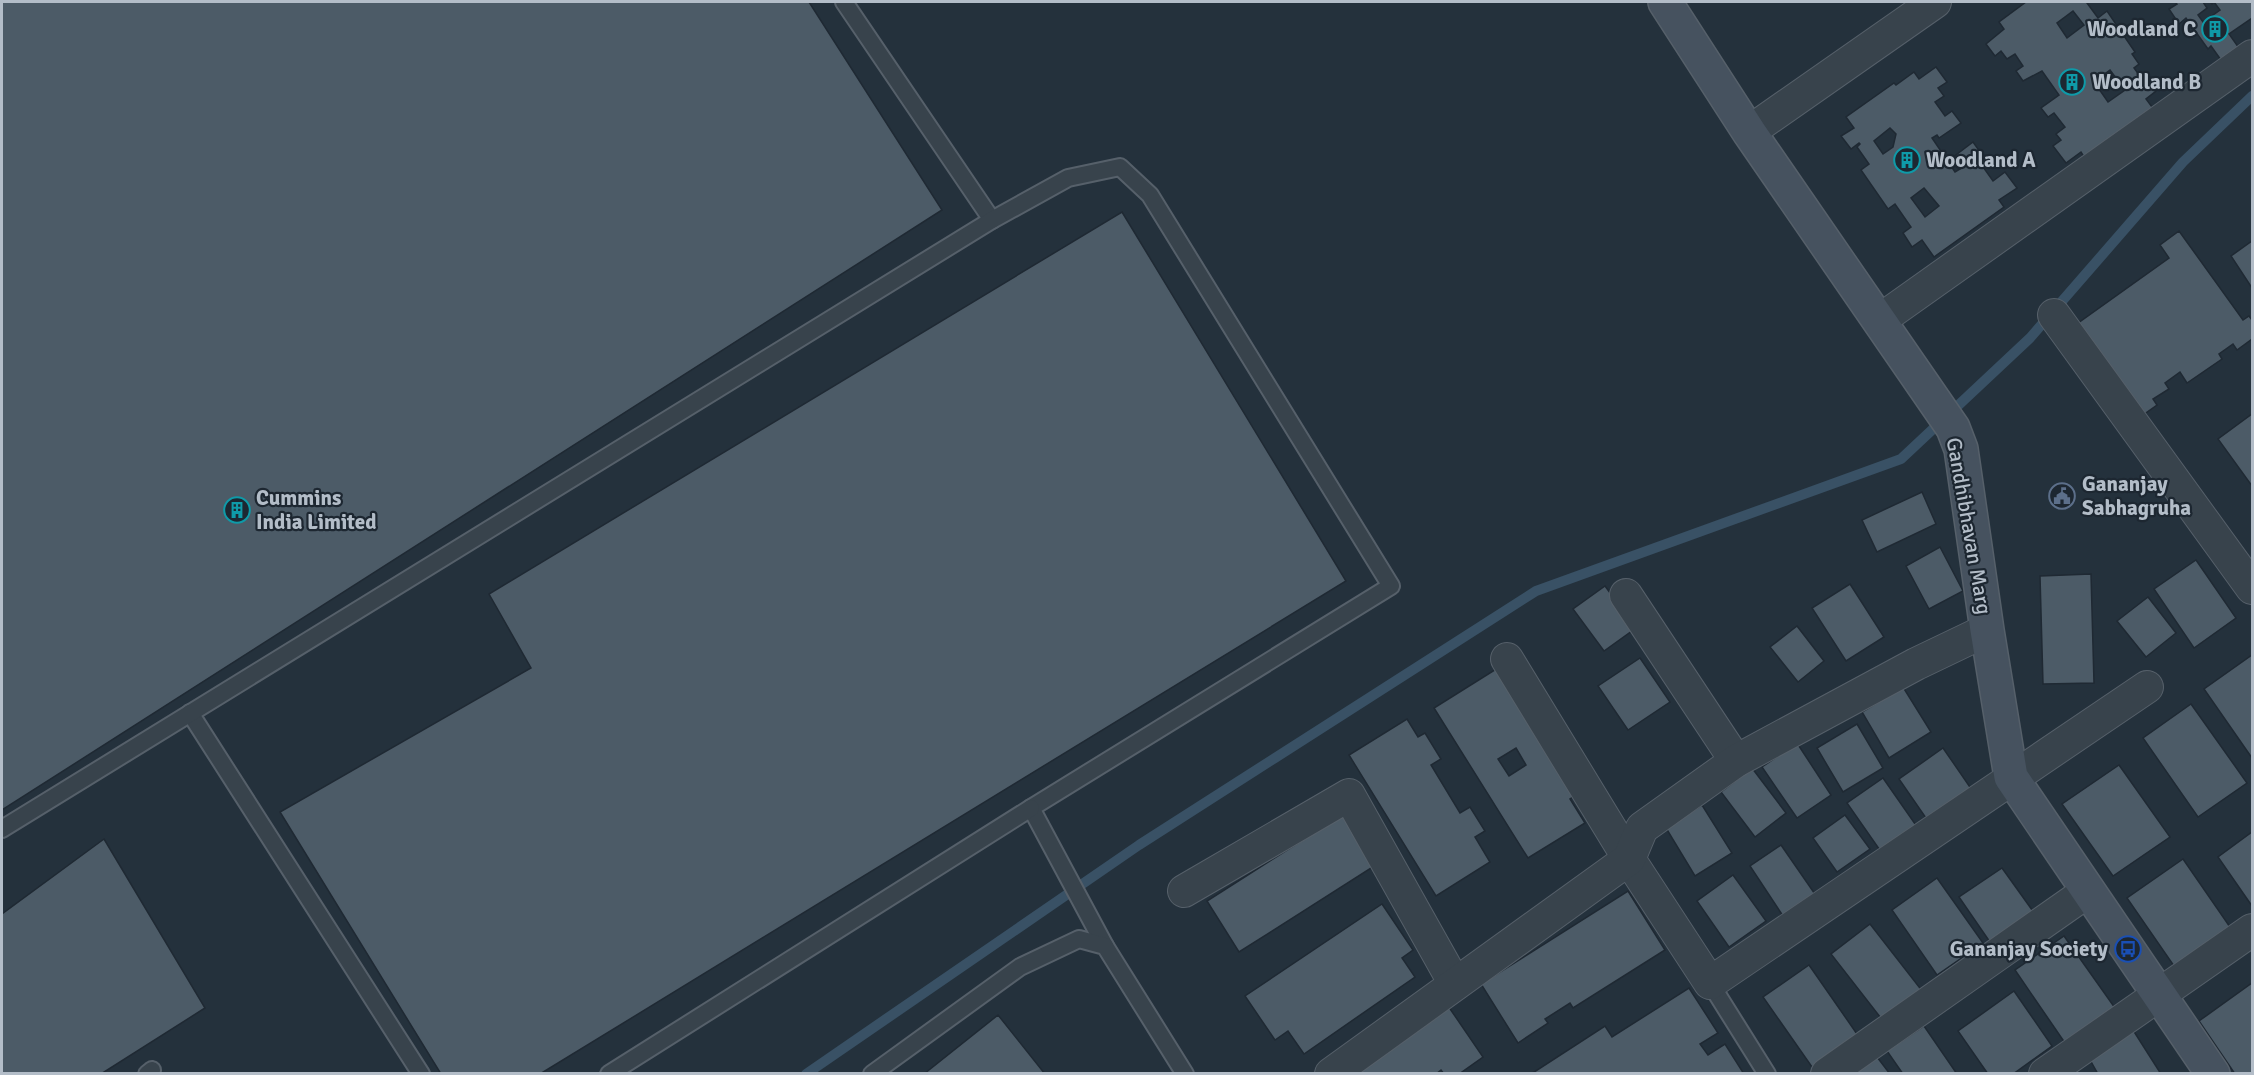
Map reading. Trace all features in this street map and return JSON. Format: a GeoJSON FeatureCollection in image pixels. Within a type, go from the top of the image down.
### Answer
{"type":"FeatureCollection","features":[{"type":"Feature","properties":{"kind":"street","name":"Gandhibhavan Marg"},"geometry":{"type":"LineString","coordinates":[[1665,2],[1749,132],[1945,416],[1961,449],[2011,777],[2212,1074]]}},
{"type":"Feature","properties":{"kind":"street"},"geometry":{"type":"LineString","coordinates":[[1749,132],[1935,2]]}},
{"type":"Feature","properties":{"kind":"street"},"geometry":{"type":"LineString","coordinates":[[1880,320],[2253,56]]}},
{"type":"Feature","properties":{"kind":"street"},"geometry":{"type":"LineString","coordinates":[[2054,315],[2253,588]]}},
{"type":"Feature","properties":{"kind":"street"},"geometry":{"type":"LineString","coordinates":[[1626,595],[1736,761]]}},
{"type":"Feature","properties":{"kind":"street"},"geometry":{"type":"LineString","coordinates":[[1331,1074],[1629,860],[1642,828],[1736,761],[1916,664],[1987,630]]}},
{"type":"Feature","properties":{"kind":"street"},"geometry":{"type":"LineString","coordinates":[[1507,659],[1629,860],[1710,983],[2147,687]]}},
{"type":"Feature","properties":{"kind":"street"},"geometry":{"type":"LineString","coordinates":[[1184,891],[1349,795],[1455,984]]}},
{"type":"Feature","properties":{"kind":"street"},"geometry":{"type":"LineString","coordinates":[[1827,1074],[2088,891]]}},
{"type":"Feature","properties":{"kind":"street"},"geometry":{"type":"LineString","coordinates":[[2045,1074],[2253,930]]}},
{"type":"Feature","properties":{"kind":"lane"},"geometry":{"type":"LineString","coordinates":[[844,2],[992,220]]}},
{"type":"Feature","properties":{"kind":"lane"},"geometry":{"type":"LineString","coordinates":[[2,828],[992,220],[1068,178],[1120,167],[1150,195],[1392,586],[1031,808],[609,1074]]}},
{"type":"Feature","properties":{"kind":"lane"},"geometry":{"type":"LineString","coordinates":[[190,713],[422,1074]]}},
{"type":"Feature","properties":{"kind":"lane"},"geometry":{"type":"LineString","coordinates":[[1031,808],[1105,946],[1185,1074]]}},
{"type":"Feature","properties":{"kind":"lane"},"geometry":{"type":"LineString","coordinates":[[872,1074],[1020,967],[1079,939],[1105,946]]}},
{"type":"Feature","properties":{"kind":"lane"},"geometry":{"type":"LineString","coordinates":[[1710,983],[1767,1074]]}},
{"type":"Feature","properties":{"kind":"building","name":"Cummins India Limited"},"geometry":{"type":"Polygon","coordinates":[[[2,2],[809,2],[942,210],[2,810],[2,2]]]}},
{"type":"Feature","properties":{"kind":"building","name":"Woodland B"},"geometry":{"type":"Polygon","coordinates":[[[2026,2],[2089,2],[2087,3],[2098,18],[2107,11],[2135,52],[2132,54],[2139,64],[2134,68],[2142,79],[2146,77],[2156,91],[2146,99],[2155,111],[2086,160],[2081,152],[2066,163],[2053,146],[2061,140],[2056,134],[2065,127],[2054,113],[2048,117],[2041,108],[2059,95],[2042,71],[2023,81],[2016,71],[2023,66],[2015,54],[2007,59],[2001,51],[1995,56],[1986,44],[2004,29],[1999,22],[2026,2]],[[2073,11],[2057,23],[2067,38],[2084,25],[2073,11]],[[2110,70],[2094,82],[2108,102],[2125,90],[2110,70]]]}},
{"type":"Feature","properties":{"kind":"building","name":"Woodland C"},"geometry":{"type":"Polygon","coordinates":[[[2175,2],[2203,2],[2207,8],[2198,15],[2203,22],[2220,10],[2214,2],[2252,2],[2252,18],[2229,34],[2239,48],[2221,60],[2211,46],[2208,49],[2186,18],[2179,24],[2169,9],[2177,4],[2175,2]]]}},
{"type":"Feature","properties":{"kind":"building","name":"Woodland A"},"geometry":{"type":"Polygon","coordinates":[[[1936,67],[1947,82],[1938,88],[1944,96],[1935,102],[1945,116],[1952,111],[1961,123],[1939,138],[1937,135],[1932,138],[1955,172],[1960,169],[1952,158],[1973,142],[1988,163],[1983,167],[1993,181],[2005,172],[2017,188],[1999,200],[2004,207],[1934,257],[1922,240],[1912,247],[1903,233],[1911,227],[1895,204],[1888,209],[1861,170],[1869,164],[1857,147],[1860,144],[1851,149],[1841,136],[1854,128],[1846,117],[1894,83],[1896,85],[1914,72],[1919,79],[1936,67]],[[1890,128],[1874,141],[1883,154],[1893,147],[1896,134],[1890,128]],[[1924,188],[1911,198],[1925,217],[1939,206],[1924,188]]]}},
{"type":"Feature","properties":{"kind":"building"},"geometry":{"type":"Polygon","coordinates":[[[1122,212],[1346,581],[540,1074],[441,1074],[280,812],[531,668],[489,594],[1122,212]]]}},
{"type":"Feature","properties":{"kind":"building"},"geometry":{"type":"Polygon","coordinates":[[[2179,231],[2243,320],[2249,316],[2252,320],[2252,339],[2237,350],[2233,344],[2219,354],[2222,359],[2187,383],[2180,372],[2165,383],[2169,389],[2153,399],[2157,405],[2133,422],[2067,331],[2169,258],[2160,245],[2179,231]]]}},
{"type":"Feature","properties":{"kind":"building"},"geometry":{"type":"Polygon","coordinates":[[[2252,241],[2252,288],[2231,256],[2252,241]]]}},
{"type":"Feature","properties":{"kind":"building"},"geometry":{"type":"Polygon","coordinates":[[[2252,414],[2252,486],[2218,439],[2252,414]]]}},
{"type":"Feature","properties":{"kind":"building"},"geometry":{"type":"Polygon","coordinates":[[[1922,492],[1936,524],[1877,552],[1862,520],[1922,492]]]}},
{"type":"Feature","properties":{"kind":"building"},"geometry":{"type":"Polygon","coordinates":[[[1940,547],[1963,591],[1929,609],[1906,566],[1940,547]]]}},
{"type":"Feature","properties":{"kind":"building"},"geometry":{"type":"Polygon","coordinates":[[[2196,560],[2236,618],[2194,648],[2154,589],[2196,560]]]}},
{"type":"Feature","properties":{"kind":"building"},"geometry":{"type":"Polygon","coordinates":[[[2091,574],[2094,683],[2043,684],[2040,576],[2091,574]]]}},
{"type":"Feature","properties":{"kind":"building"},"geometry":{"type":"Polygon","coordinates":[[[1850,584],[1884,637],[1846,661],[1812,608],[1850,584]]]}},
{"type":"Feature","properties":{"kind":"building"},"geometry":{"type":"Polygon","coordinates":[[[1605,586],[1636,628],[1604,651],[1573,609],[1605,586]]]}},
{"type":"Feature","properties":{"kind":"building"},"geometry":{"type":"Polygon","coordinates":[[[2148,597],[2176,633],[2146,657],[2117,621],[2148,597]]]}},
{"type":"Feature","properties":{"kind":"building"},"geometry":{"type":"Polygon","coordinates":[[[1797,626],[1824,661],[1798,682],[1770,647],[1797,626]]]}},
{"type":"Feature","properties":{"kind":"building"},"geometry":{"type":"Polygon","coordinates":[[[2252,655],[2252,758],[2204,689],[2252,655]]]}},
{"type":"Feature","properties":{"kind":"building"},"geometry":{"type":"Polygon","coordinates":[[[1640,658],[1670,702],[1628,730],[1598,686],[1640,658]]]}},
{"type":"Feature","properties":{"kind":"building"},"geometry":{"type":"Polygon","coordinates":[[[1501,666],[1580,792],[1570,799],[1585,823],[1528,858],[1434,708],[1501,666]],[[1516,748],[1498,759],[1509,776],[1526,765],[1516,748]]]}},
{"type":"Feature","properties":{"kind":"building"},"geometry":{"type":"Polygon","coordinates":[[[1903,687],[1931,732],[1889,758],[1862,712],[1903,687]]]}},
{"type":"Feature","properties":{"kind":"building"},"geometry":{"type":"Polygon","coordinates":[[[2191,704],[2247,783],[2198,817],[2143,738],[2191,704]]]}},
{"type":"Feature","properties":{"kind":"building"},"geometry":{"type":"Polygon","coordinates":[[[1407,719],[1418,737],[1425,733],[1441,759],[1431,765],[1460,813],[1470,807],[1485,831],[1475,837],[1490,862],[1436,896],[1349,755],[1407,719]]]}},
{"type":"Feature","properties":{"kind":"building"},"geometry":{"type":"Polygon","coordinates":[[[1857,724],[1883,768],[1843,792],[1817,748],[1857,724]]]}},
{"type":"Feature","properties":{"kind":"building"},"geometry":{"type":"Polygon","coordinates":[[[1797,743],[1831,795],[1797,818],[1762,767],[1797,743]]]}},
{"type":"Feature","properties":{"kind":"building"},"geometry":{"type":"Polygon","coordinates":[[[1943,748],[1972,790],[1928,821],[1899,779],[1943,748]]]}},
{"type":"Feature","properties":{"kind":"building"},"geometry":{"type":"Polygon","coordinates":[[[2119,765],[2170,837],[2113,876],[2062,804],[2119,765]]]}},
{"type":"Feature","properties":{"kind":"building"},"geometry":{"type":"Polygon","coordinates":[[[1752,768],[1786,813],[1755,837],[1721,792],[1752,768]]]}},
{"type":"Feature","properties":{"kind":"building"},"geometry":{"type":"Polygon","coordinates":[[[1883,778],[1920,831],[1884,856],[1847,803],[1883,778]]]}},
{"type":"Feature","properties":{"kind":"building"},"geometry":{"type":"Polygon","coordinates":[[[1702,805],[1732,853],[1695,876],[1666,828],[1702,805]]]}},
{"type":"Feature","properties":{"kind":"building"},"geometry":{"type":"Polygon","coordinates":[[[1347,812],[1379,863],[1239,952],[1207,901],[1347,812]]]}},
{"type":"Feature","properties":{"kind":"building"},"geometry":{"type":"Polygon","coordinates":[[[1845,815],[1870,849],[1837,872],[1813,838],[1845,815]]]}},
{"type":"Feature","properties":{"kind":"building"},"geometry":{"type":"Polygon","coordinates":[[[2252,832],[2252,906],[2218,857],[2252,832]]]}},
{"type":"Feature","properties":{"kind":"building"},"geometry":{"type":"Polygon","coordinates":[[[104,839],[205,1008],[101,1074],[2,1074],[2,914],[104,839]]]}},
{"type":"Feature","properties":{"kind":"building"},"geometry":{"type":"Polygon","coordinates":[[[1781,845],[1817,897],[1785,919],[1750,866],[1781,845]]]}},
{"type":"Feature","properties":{"kind":"building"},"geometry":{"type":"Polygon","coordinates":[[[2183,859],[2230,927],[2174,966],[2127,898],[2183,859]]]}},
{"type":"Feature","properties":{"kind":"building"},"geometry":{"type":"Polygon","coordinates":[[[2002,868],[2035,914],[1992,945],[1959,897],[2002,868]]]}},
{"type":"Feature","properties":{"kind":"building"},"geometry":{"type":"Polygon","coordinates":[[[1733,875],[1766,921],[1729,947],[1697,901],[1733,875]]]}},
{"type":"Feature","properties":{"kind":"building"},"geometry":{"type":"Polygon","coordinates":[[[1937,878],[1983,943],[1937,975],[1892,910],[1937,878]]]}},
{"type":"Feature","properties":{"kind":"building"},"geometry":{"type":"Polygon","coordinates":[[[1628,891],[1665,950],[1573,1008],[1570,1003],[1545,1019],[1548,1023],[1518,1043],[1481,984],[1628,891]]]}},
{"type":"Feature","properties":{"kind":"building"},"geometry":{"type":"Polygon","coordinates":[[[1382,904],[1413,950],[1402,958],[1415,977],[1304,1054],[1288,1031],[1275,1040],[1245,996],[1382,904]]]}},
{"type":"Feature","properties":{"kind":"building"},"geometry":{"type":"Polygon","coordinates":[[[1870,924],[1923,992],[1884,1022],[1831,954],[1870,924]]]}},
{"type":"Feature","properties":{"kind":"building"},"geometry":{"type":"Polygon","coordinates":[[[2064,936],[2115,1008],[2065,1043],[2015,970],[2064,936]]]}},
{"type":"Feature","properties":{"kind":"building"},"geometry":{"type":"Polygon","coordinates":[[[1809,965],[1857,1034],[1812,1067],[1763,997],[1809,965]]]}},
{"type":"Feature","properties":{"kind":"building"},"geometry":{"type":"Polygon","coordinates":[[[2252,983],[2252,1074],[2235,1074],[2199,1021],[2252,983]]]}},
{"type":"Feature","properties":{"kind":"building"},"geometry":{"type":"Polygon","coordinates":[[[1689,988],[1718,1033],[1700,1044],[1708,1055],[1725,1044],[1744,1074],[1531,1074],[1605,1026],[1612,1037],[1689,988]]]}},
{"type":"Feature","properties":{"kind":"building"},"geometry":{"type":"Polygon","coordinates":[[[2014,991],[2052,1046],[2013,1074],[1988,1074],[1958,1031],[2014,991]]]}},
{"type":"Feature","properties":{"kind":"building"},"geometry":{"type":"Polygon","coordinates":[[[1444,1000],[1483,1057],[1459,1074],[1444,1074],[1441,1070],[1436,1074],[1337,1074],[1444,1000]]]}},
{"type":"Feature","properties":{"kind":"building"},"geometry":{"type":"Polygon","coordinates":[[[998,1015],[1045,1074],[924,1074],[998,1015]]]}},
{"type":"Feature","properties":{"kind":"building"},"geometry":{"type":"Polygon","coordinates":[[[1924,1026],[1957,1074],[1903,1074],[1887,1051],[1924,1026]]]}},
{"type":"Feature","properties":{"kind":"building"},"geometry":{"type":"Polygon","coordinates":[[[2133,1030],[2161,1074],[2098,1074],[2089,1058],[2133,1030]]]}},
{"type":"Feature","properties":{"kind":"building"},"geometry":{"type":"Polygon","coordinates":[[[1874,1053],[1890,1074],[1847,1074],[1874,1053]]]}},
{"type":"Feature","properties":{"kind":"waterway"},"geometry":{"type":"LineString","coordinates":[[806,1074],[1139,845],[1536,591],[1901,459],[2030,338],[2183,162],[2252,96]]}},
{"type":"Feature","properties":{"kind":"place","name":"Woodland C"},"geometry":{"type":"Point","coordinates":[2215,29]}},
{"type":"Feature","properties":{"kind":"place","name":"Woodland B"},"geometry":{"type":"Point","coordinates":[2072,82]}},
{"type":"Feature","properties":{"kind":"place","name":"Woodland A"},"geometry":{"type":"Point","coordinates":[1907,160]}},
{"type":"Feature","properties":{"kind":"place","name":"Gananjay Sabhagruha"},"geometry":{"type":"Point","coordinates":[2062,496]}},
{"type":"Feature","properties":{"kind":"place","name":"Cummins India Limited"},"geometry":{"type":"Point","coordinates":[237,510]}},
{"type":"Feature","properties":{"kind":"place","name":"Gananjay Society"},"geometry":{"type":"Point","coordinates":[2128,949]}}]}
